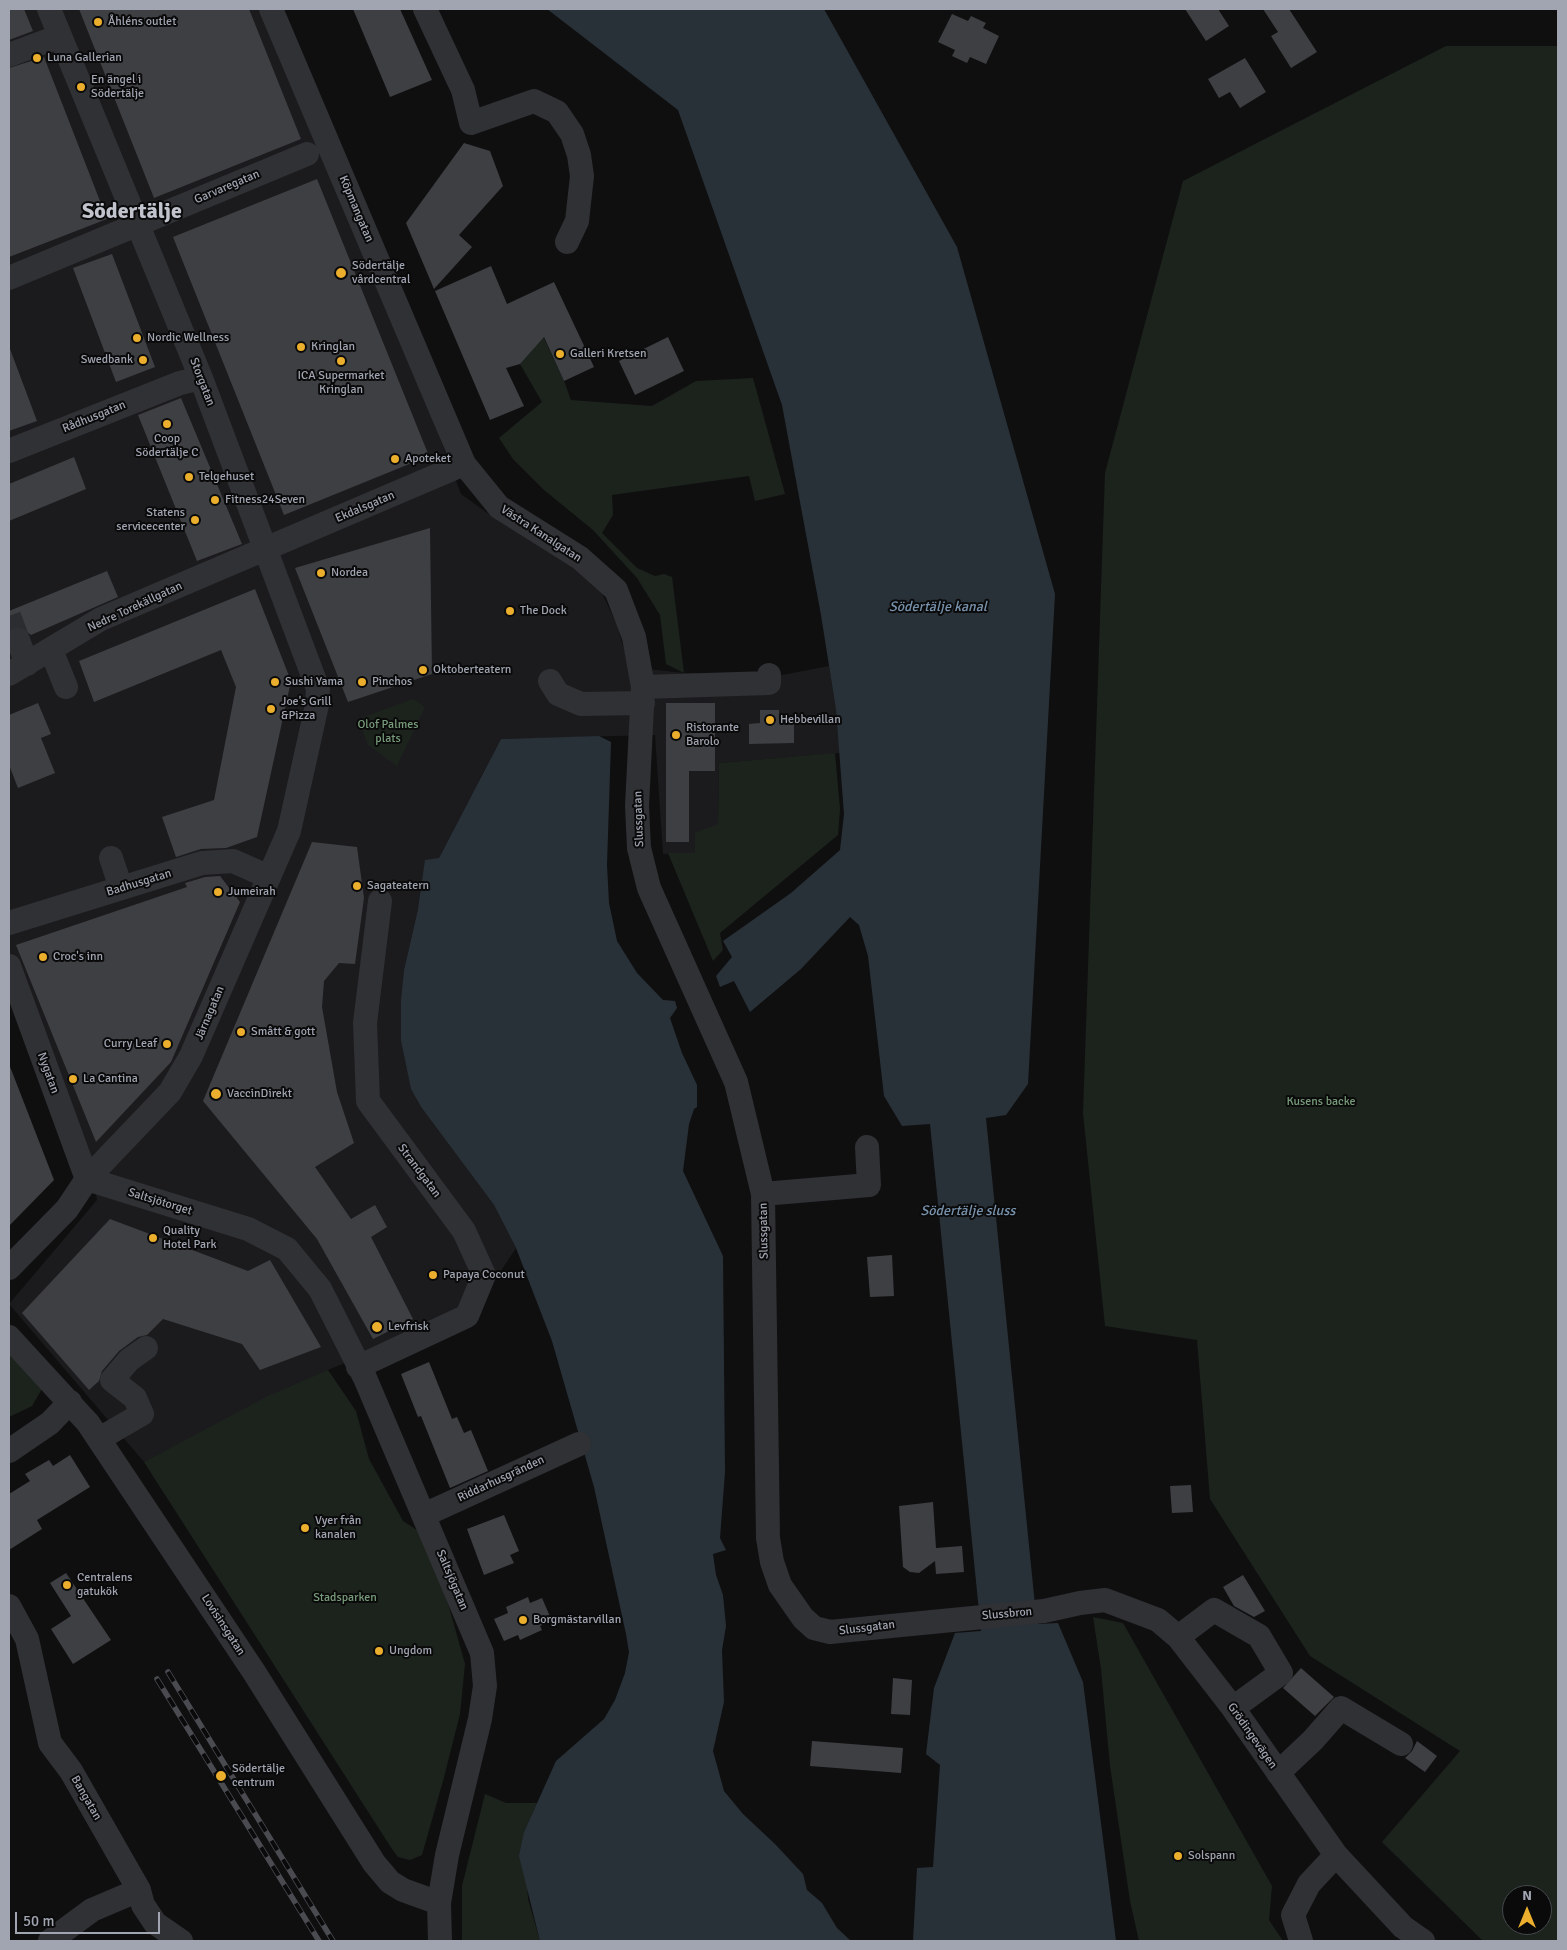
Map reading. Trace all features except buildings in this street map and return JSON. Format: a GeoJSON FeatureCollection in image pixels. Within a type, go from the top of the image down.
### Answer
{"type":"FeatureCollection","features":[{"type":"Feature","properties":{"kind":"street","name":"Storgatan"},"geometry":{"type":"LineString","coordinates":[[49,9],[139,224],[190,380],[265,550],[313,672],[318,689],[317,704]]}},
{"type":"Feature","properties":{"kind":"street","name":"Köpmangatan"},"geometry":{"type":"LineString","coordinates":[[271,9],[464,464]]}},
{"type":"Feature","properties":{"kind":"street"},"geometry":{"type":"LineString","coordinates":[[425,9],[463,90],[471,124],[534,102],[557,112],[572,134],[579,155],[582,176],[578,221],[567,242]]}},
{"type":"Feature","properties":{"kind":"street"},"geometry":{"type":"LineString","coordinates":[[9,55],[60,36]]}},
{"type":"Feature","properties":{"kind":"street","name":"Garvaregatan"},"geometry":{"type":"LineString","coordinates":[[9,278],[307,154]]}},
{"type":"Feature","properties":{"kind":"street","name":"Rådhusgatan"},"geometry":{"type":"LineString","coordinates":[[9,451],[190,380]]}},
{"type":"Feature","properties":{"kind":"street","name":"Ekdalsgatan"},"geometry":{"type":"LineString","coordinates":[[265,550],[464,464]]}},
{"type":"Feature","properties":{"kind":"street","name":"Västra Kanalgatan"},"geometry":{"type":"LineString","coordinates":[[464,464],[499,507],[580,558],[616,590],[634,637],[643,695]]}},
{"type":"Feature","properties":{"kind":"street","name":"Nedre Torekällgatan"},"geometry":{"type":"LineString","coordinates":[[18,669],[102,619],[265,550]]}},
{"type":"Feature","properties":{"kind":"street"},"geometry":{"type":"LineString","coordinates":[[18,640],[18,669]]}},
{"type":"Feature","properties":{"kind":"street"},"geometry":{"type":"LineString","coordinates":[[51,650],[66,687]]}},
{"type":"Feature","properties":{"kind":"street"},"geometry":{"type":"LineString","coordinates":[[550,681],[558,694],[581,704],[643,695],[705,679],[769,683],[770,675]]}},
{"type":"Feature","properties":{"kind":"street","name":"Slussgatan"},"geometry":{"type":"LineString","coordinates":[[643,695],[636,806],[639,848],[650,888],[736,1082],[763,1194],[768,1538],[772,1562],[780,1585],[803,1618],[814,1628],[830,1632],[969,1618]]}},
{"type":"Feature","properties":{"kind":"street","name":"Järnagatan"},"geometry":{"type":"LineString","coordinates":[[9,1268],[67,1209],[87,1179],[170,1092],[191,1056],[290,831],[317,704]]}},
{"type":"Feature","properties":{"kind":"street"},"geometry":{"type":"LineString","coordinates":[[111,858],[121,888]]}},
{"type":"Feature","properties":{"kind":"street","name":"Badhusgatan"},"geometry":{"type":"LineString","coordinates":[[9,923],[202,863],[233,861],[269,877]]}},
{"type":"Feature","properties":{"kind":"street","name":"Strandgatan"},"geometry":{"type":"LineString","coordinates":[[358,1367],[467,1316],[484,1275],[464,1231],[368,1102],[365,1023],[380,901]]}},
{"type":"Feature","properties":{"kind":"street","name":"Nygatan"},"geometry":{"type":"LineString","coordinates":[[9,966],[87,1179]]}},
{"type":"Feature","properties":{"kind":"street"},"geometry":{"type":"LineString","coordinates":[[763,1194],[869,1185],[866,1147]]}},
{"type":"Feature","properties":{"kind":"street","name":"Saltsjötorget"},"geometry":{"type":"LineString","coordinates":[[87,1179],[248,1229],[288,1249]]}},
{"type":"Feature","properties":{"kind":"street","name":"Saltsjögatan"},"geometry":{"type":"LineString","coordinates":[[288,1249],[320,1289],[358,1367],[394,1443],[482,1653],[485,1686],[480,1719],[447,1855],[439,1903],[440,1941]]}},
{"type":"Feature","properties":{"kind":"street","name":"Lovisinsgatan"},"geometry":{"type":"LineString","coordinates":[[9,1337],[70,1402],[99,1439],[254,1672],[374,1863],[390,1882],[403,1890],[439,1903]]}},
{"type":"Feature","properties":{"kind":"street"},"geometry":{"type":"LineString","coordinates":[[99,1439],[142,1414],[135,1398],[112,1380],[130,1360],[146,1348]]}},
{"type":"Feature","properties":{"kind":"street"},"geometry":{"type":"LineString","coordinates":[[9,1451],[50,1423],[70,1402]]}},
{"type":"Feature","properties":{"kind":"street","name":"Riddarhusgränden"},"geometry":{"type":"LineString","coordinates":[[424,1515],[579,1444]]}},
{"type":"Feature","properties":{"kind":"street","name":"Grödingevägen"},"geometry":{"type":"LineString","coordinates":[[1044,1611],[1105,1600],[1158,1620],[1178,1636],[1233,1708],[1336,1855],[1403,1927],[1423,1941]]}},
{"type":"Feature","properties":{"kind":"street","name":"Bangatan"},"geometry":{"type":"LineString","coordinates":[[9,1606],[27,1639],[50,1743],[71,1771],[140,1890],[143,1905],[156,1932]]}},
{"type":"Feature","properties":{"kind":"street"},"geometry":{"type":"LineString","coordinates":[[1178,1636],[1214,1610],[1259,1636],[1281,1673],[1233,1708]]}},
{"type":"Feature","properties":{"kind":"street","name":"Slussbron"},"geometry":{"type":"LineString","coordinates":[[969,1618],[1044,1611]]}},
{"type":"Feature","properties":{"kind":"street"},"geometry":{"type":"LineString","coordinates":[[1278,1773],[1341,1708],[1401,1744]]}},
{"type":"Feature","properties":{"kind":"street"},"geometry":{"type":"LineString","coordinates":[[1301,1941],[1293,1915],[1309,1884],[1336,1855]]}},
{"type":"Feature","properties":{"kind":"street"},"geometry":{"type":"LineString","coordinates":[[50,1941],[92,1910],[140,1890]]}},
{"type":"Feature","properties":{"kind":"street"},"geometry":{"type":"LineString","coordinates":[[156,1932],[181,1941]]}},
{"type":"Feature","properties":{"kind":"shaded area"},"geometry":{"type":"Polygon","coordinates":[[[9,9],[263,9],[429,409],[461,494],[486,512],[566,556],[600,589],[617,625],[629,667],[684,673],[782,675],[829,666],[840,753],[719,763],[718,825],[695,853],[663,854],[655,735],[501,739],[439,858],[418,909],[404,970],[401,1041],[411,1088],[421,1107],[494,1205],[516,1248],[491,1286],[424,1330],[328,1370],[144,1462],[9,1304],[97,1200],[87,1152],[9,956],[9,9]]]}},
{"type":"Feature","properties":{"kind":"green space","name":"Kusens backe"},"geometry":{"type":"Polygon","coordinates":[[[1446,46],[1558,46],[1558,1941],[1483,1941],[1382,1842],[1460,1751],[1310,1656],[1210,1499],[1197,1340],[1105,1326],[1083,1113],[1105,473],[1183,181],[1446,46]]]}},
{"type":"Feature","properties":{"kind":"green space"},"geometry":{"type":"Polygon","coordinates":[[[529,306],[571,400],[652,406],[696,381],[753,378],[785,494],[755,501],[749,476],[612,495],[613,515],[602,533],[637,568],[655,576],[664,574],[672,577],[684,673],[666,664],[660,615],[637,578],[593,530],[544,490],[513,459],[499,438],[542,402],[520,364],[529,306]]]}},
{"type":"Feature","properties":{"kind":"green space","name":"Olof Palmes plats"},"geometry":{"type":"Polygon","coordinates":[[[413,699],[425,707],[397,766],[368,745],[358,719],[413,699]]]}},
{"type":"Feature","properties":{"kind":"green space"},"geometry":{"type":"Polygon","coordinates":[[[835,753],[840,809],[838,835],[720,933],[723,950],[713,961],[668,853],[695,853],[695,833],[718,824],[719,763],[835,753]]]}},
{"type":"Feature","properties":{"kind":"green space"},"geometry":{"type":"Polygon","coordinates":[[[9,1349],[43,1387],[32,1406],[9,1417],[9,1349]]]}},
{"type":"Feature","properties":{"kind":"green space","name":"Stadsparken"},"geometry":{"type":"Polygon","coordinates":[[[328,1370],[356,1411],[369,1459],[403,1521],[420,1532],[442,1582],[465,1664],[460,1714],[443,1781],[422,1855],[410,1860],[398,1857],[392,1849],[144,1462],[268,1396],[328,1370]]]}},
{"type":"Feature","properties":{"kind":"green space"},"geometry":{"type":"Polygon","coordinates":[[[1093,1617],[1123,1623],[1272,1886],[1269,1920],[1283,1941],[1139,1941],[1130,1901],[1110,1766],[1101,1669],[1093,1617]]]}},
{"type":"Feature","properties":{"kind":"green space"},"geometry":{"type":"Polygon","coordinates":[[[485,1794],[506,1803],[537,1803],[524,1832],[528,1899],[540,1941],[462,1941],[462,1886],[485,1794]]]}},
{"type":"Feature","properties":{"kind":"water","name":"Södertälje kanal"},"geometry":{"type":"Polygon","coordinates":[[[547,9],[824,9],[957,247],[1055,594],[1028,1084],[1006,1115],[986,1118],[1038,1624],[1058,1623],[1083,1682],[1116,1941],[913,1941],[917,1868],[933,1867],[940,1765],[926,1754],[934,1688],[955,1633],[981,1631],[930,1124],[902,1126],[884,1096],[868,956],[859,925],[850,917],[801,969],[750,1012],[734,981],[720,987],[716,976],[732,957],[723,941],[791,893],[840,850],[844,814],[836,710],[821,615],[782,405],[678,110],[547,9]]]}},
{"type":"Feature","properties":{"kind":"water"},"geometry":{"type":"Polygon","coordinates":[[[599,736],[611,742],[607,865],[609,903],[617,941],[637,973],[663,1000],[675,1001],[677,1008],[670,1018],[682,1053],[697,1085],[697,1107],[694,1109],[689,1124],[683,1171],[723,1256],[725,1472],[720,1538],[726,1550],[713,1554],[716,1575],[723,1595],[726,1626],[722,1650],[724,1702],[713,1751],[724,1791],[743,1814],[803,1874],[807,1890],[822,1903],[837,1928],[851,1941],[540,1941],[519,1856],[524,1832],[556,1761],[604,1719],[615,1700],[625,1673],[629,1652],[594,1487],[552,1341],[516,1248],[494,1205],[421,1107],[411,1089],[401,1041],[401,1001],[404,970],[418,909],[425,860],[439,858],[501,739],[599,736]]]}},
{"type":"Feature","properties":{"kind":"tunnel"},"geometry":{"type":"LineString","coordinates":[[9,616],[18,640]]}},
{"type":"Feature","properties":{"kind":"railway"},"geometry":{"type":"LineString","coordinates":[[168,1672],[333,1941]]}},
{"type":"Feature","properties":{"kind":"railway"},"geometry":{"type":"LineString","coordinates":[[157,1679],[319,1941]]}},
{"type":"Feature","properties":{"kind":"place","name":"Åhléns outlet"},"geometry":{"type":"Point","coordinates":[98,22]}},
{"type":"Feature","properties":{"kind":"place","name":"Luna Gallerian"},"geometry":{"type":"Point","coordinates":[37,58]}},
{"type":"Feature","properties":{"kind":"place","name":"En ängel i Södertälje"},"geometry":{"type":"Point","coordinates":[81,87]}},
{"type":"Feature","properties":{"kind":"place","name":"Södertälje vårdcentral"},"geometry":{"type":"Point","coordinates":[341,273]}},
{"type":"Feature","properties":{"kind":"place","name":"Nordic Wellness"},"geometry":{"type":"Point","coordinates":[137,338]}},
{"type":"Feature","properties":{"kind":"place","name":"Kringlan"},"geometry":{"type":"Point","coordinates":[301,347]}},
{"type":"Feature","properties":{"kind":"place","name":"Galleri Kretsen"},"geometry":{"type":"Point","coordinates":[560,354]}},
{"type":"Feature","properties":{"kind":"place","name":"Swedbank"},"geometry":{"type":"Point","coordinates":[143,360]}},
{"type":"Feature","properties":{"kind":"place","name":"ICA Supermarket Kringlan"},"geometry":{"type":"Point","coordinates":[341,361]}},
{"type":"Feature","properties":{"kind":"place","name":"Coop Södertälje C"},"geometry":{"type":"Point","coordinates":[167,424]}},
{"type":"Feature","properties":{"kind":"place","name":"Apoteket"},"geometry":{"type":"Point","coordinates":[395,459]}},
{"type":"Feature","properties":{"kind":"place","name":"Telgehuset"},"geometry":{"type":"Point","coordinates":[189,477]}},
{"type":"Feature","properties":{"kind":"place","name":"Fitness24Seven"},"geometry":{"type":"Point","coordinates":[215,500]}},
{"type":"Feature","properties":{"kind":"place","name":"Statens servicecenter"},"geometry":{"type":"Point","coordinates":[195,520]}},
{"type":"Feature","properties":{"kind":"place","name":"Nordea"},"geometry":{"type":"Point","coordinates":[321,573]}},
{"type":"Feature","properties":{"kind":"place","name":"The Dock"},"geometry":{"type":"Point","coordinates":[510,611]}},
{"type":"Feature","properties":{"kind":"place","name":"Oktoberteatern"},"geometry":{"type":"Point","coordinates":[423,670]}},
{"type":"Feature","properties":{"kind":"place","name":"Sushi Yama"},"geometry":{"type":"Point","coordinates":[275,682]}},
{"type":"Feature","properties":{"kind":"place","name":"Pinchos"},"geometry":{"type":"Point","coordinates":[362,682]}},
{"type":"Feature","properties":{"kind":"place","name":"Joe's Grill &Pizza"},"geometry":{"type":"Point","coordinates":[271,709]}},
{"type":"Feature","properties":{"kind":"place","name":"Hebbevillan"},"geometry":{"type":"Point","coordinates":[770,720]}},
{"type":"Feature","properties":{"kind":"place","name":"Ristorante Barolo"},"geometry":{"type":"Point","coordinates":[676,735]}},
{"type":"Feature","properties":{"kind":"place","name":"Sagateatern"},"geometry":{"type":"Point","coordinates":[357,886]}},
{"type":"Feature","properties":{"kind":"place","name":"Jumeirah"},"geometry":{"type":"Point","coordinates":[218,892]}},
{"type":"Feature","properties":{"kind":"place","name":"Croc's inn"},"geometry":{"type":"Point","coordinates":[43,957]}},
{"type":"Feature","properties":{"kind":"place","name":"Smått & gott"},"geometry":{"type":"Point","coordinates":[241,1032]}},
{"type":"Feature","properties":{"kind":"place","name":"Curry Leaf"},"geometry":{"type":"Point","coordinates":[167,1044]}},
{"type":"Feature","properties":{"kind":"place","name":"La Cantina"},"geometry":{"type":"Point","coordinates":[73,1079]}},
{"type":"Feature","properties":{"kind":"place","name":"VaccinDirekt"},"geometry":{"type":"Point","coordinates":[216,1094]}},
{"type":"Feature","properties":{"kind":"place","name":"Quality Hotel Park"},"geometry":{"type":"Point","coordinates":[153,1238]}},
{"type":"Feature","properties":{"kind":"place","name":"Papaya Coconut"},"geometry":{"type":"Point","coordinates":[433,1275]}},
{"type":"Feature","properties":{"kind":"place","name":"Levfrisk"},"geometry":{"type":"Point","coordinates":[377,1327]}},
{"type":"Feature","properties":{"kind":"place","name":"Vyer från kanalen"},"geometry":{"type":"Point","coordinates":[305,1528]}},
{"type":"Feature","properties":{"kind":"place","name":"Centralens gatukök"},"geometry":{"type":"Point","coordinates":[67,1585]}},
{"type":"Feature","properties":{"kind":"place","name":"Borgmästarvillan"},"geometry":{"type":"Point","coordinates":[523,1620]}},
{"type":"Feature","properties":{"kind":"place","name":"Ungdom"},"geometry":{"type":"Point","coordinates":[379,1651]}},
{"type":"Feature","properties":{"kind":"place","name":"Södertälje centrum"},"geometry":{"type":"Point","coordinates":[221,1776]}},
{"type":"Feature","properties":{"kind":"place","name":"Solspann"},"geometry":{"type":"Point","coordinates":[1178,1856]}},
{"type":"Feature","properties":{"kind":"district","name":"Södertälje"},"geometry":{"type":"Point","coordinates":[132,212]}},
{"type":"Feature","properties":{"kind":"water label","name":"Södertälje sluss"},"geometry":{"type":"Point","coordinates":[968,1211]}}]}
